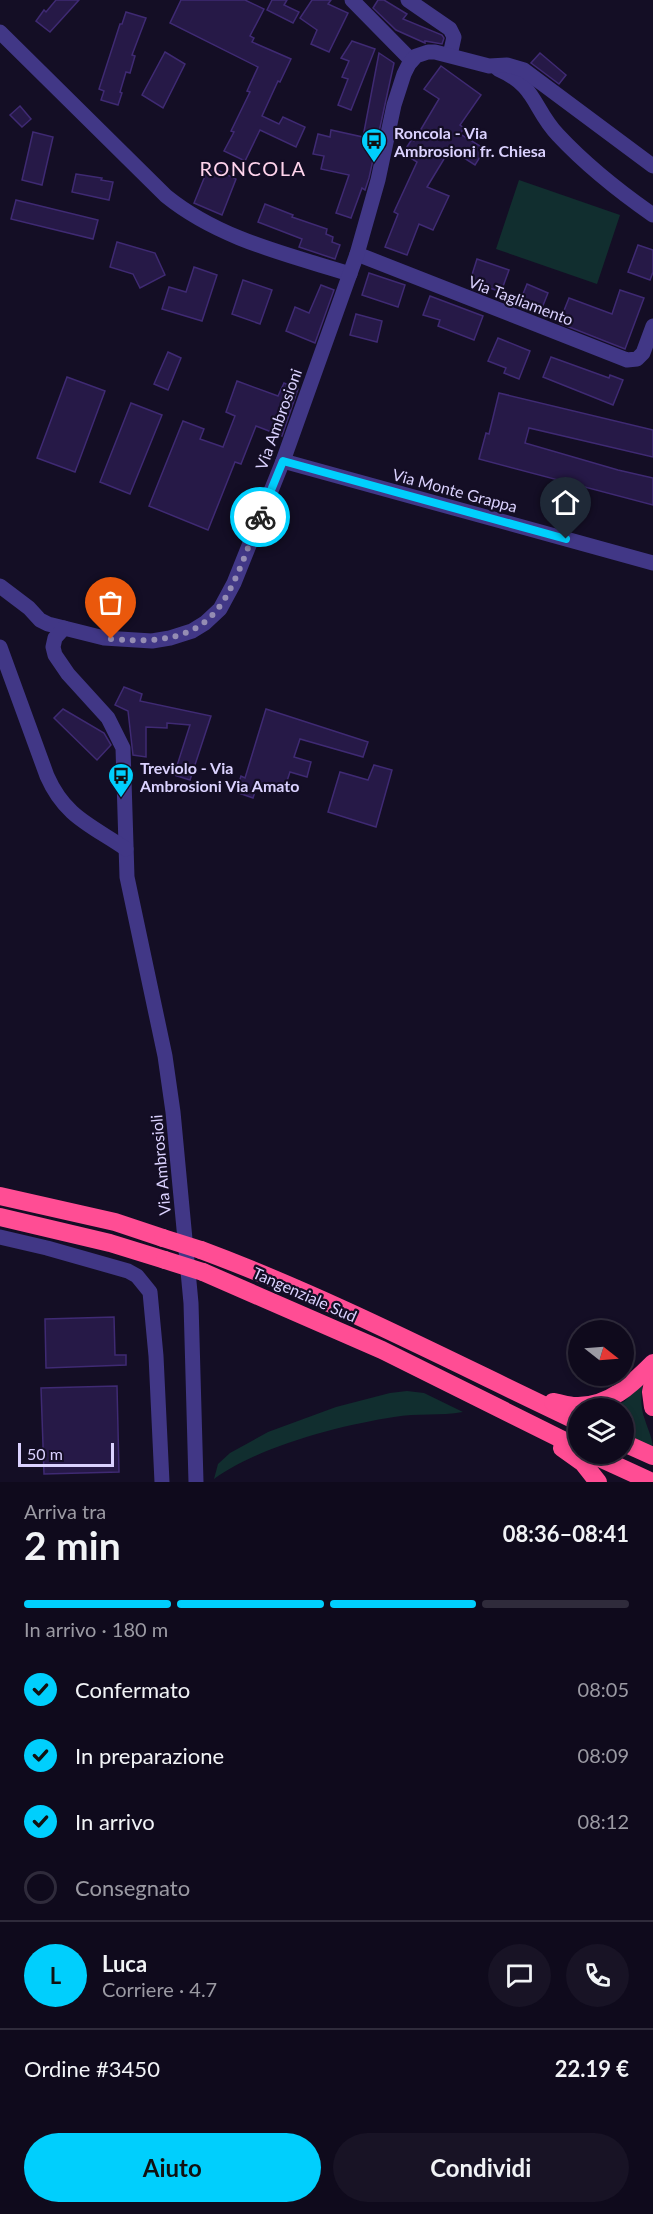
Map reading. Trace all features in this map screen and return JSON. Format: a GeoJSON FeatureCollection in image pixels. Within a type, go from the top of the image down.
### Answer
{"type":"FeatureCollection","features":[{"type":"Feature","properties":{"kind":"highway","name":"Tangenziale Sud"},"geometry":{"type":"LineString","coordinates":[[0,1196],[115,1222],[243,1266],[568,1417]]}},
{"type":"Feature","properties":{"kind":"highway","name":"Tangenziale Sud"},"geometry":{"type":"LineString","coordinates":[[0,1217],[99,1240],[203,1272],[382,1350],[568,1443]]}},
{"type":"Feature","properties":{"kind":"highway"},"geometry":{"type":"LineString","coordinates":[[527,1397],[577,1406],[604,1401],[627,1389],[653,1362]]}},
{"type":"Feature","properties":{"kind":"highway"},"geometry":{"type":"LineString","coordinates":[[653,1382],[651,1392],[653,1407]]}},
{"type":"Feature","properties":{"kind":"highway"},"geometry":{"type":"LineString","coordinates":[[528,1424],[583,1463],[598,1482]]}},
{"type":"Feature","properties":{"kind":"highway"},"geometry":{"type":"LineString","coordinates":[[634,1447],[653,1456]]}},
{"type":"Feature","properties":{"kind":"highway"},"geometry":{"type":"LineString","coordinates":[[613,1464],[652,1482]]}},
{"type":"Feature","properties":{"kind":"street"},"geometry":{"type":"LineString","coordinates":[[408,0],[450,28],[454,37],[450,55]]}},
{"type":"Feature","properties":{"kind":"street"},"geometry":{"type":"LineString","coordinates":[[353,1],[411,60],[428,51],[450,55],[489,66],[524,84],[549,124],[562,139],[653,215]]}},
{"type":"Feature","properties":{"kind":"street"},"geometry":{"type":"LineString","coordinates":[[0,32],[166,196],[188,212],[242,239],[350,274]]}},
{"type":"Feature","properties":{"kind":"street","name":"Via Ambrosioni"},"geometry":{"type":"LineString","coordinates":[[0,587],[29,608],[40,620],[104,638],[145,641],[177,636],[205,623],[220,609],[231,590],[283,461],[357,255],[378,180],[394,105],[411,60]]}},
{"type":"Feature","properties":{"kind":"street"},"geometry":{"type":"LineString","coordinates":[[489,66],[507,65],[524,70],[653,166]]}},
{"type":"Feature","properties":{"kind":"street","name":"Via Tagliamento"},"geometry":{"type":"LineString","coordinates":[[357,255],[627,360],[637,359],[643,353],[653,326]]}},
{"type":"Feature","properties":{"kind":"street","name":"Via Monte Grappa"},"geometry":{"type":"LineString","coordinates":[[283,461],[653,563]]}},
{"type":"Feature","properties":{"kind":"street"},"geometry":{"type":"LineString","coordinates":[[0,587],[0,603],[18,601]]}},
{"type":"Feature","properties":{"kind":"street","name":"Via Ambrosioli"},"geometry":{"type":"LineString","coordinates":[[64,628],[55,638],[53,647],[55,655],[68,674],[108,718],[123,748],[128,883],[165,1056],[171,1101],[191,1303],[196,1482]]}},
{"type":"Feature","properties":{"kind":"street"},"geometry":{"type":"LineString","coordinates":[[0,646],[56,795],[72,813],[126,849]]}},
{"type":"Feature","properties":{"kind":"street"},"geometry":{"type":"LineString","coordinates":[[0,1237],[128,1271],[137,1276],[150,1292],[162,1482]]}},
{"type":"Feature","properties":{"kind":"green space"},"geometry":{"type":"Polygon","coordinates":[[[519,180],[620,215],[597,284],[496,249],[519,180]]]}},
{"type":"Feature","properties":{"kind":"green space"},"geometry":{"type":"Polygon","coordinates":[[[643,1381],[642,1410],[653,1449],[634,1440],[634,1398],[628,1398],[643,1381]]]}},
{"type":"Feature","properties":{"kind":"green space"},"geometry":{"type":"Polygon","coordinates":[[[407,1391],[424,1393],[463,1412],[394,1417],[325,1432],[276,1447],[232,1467],[214,1479],[218,1464],[230,1453],[268,1432],[336,1407],[407,1391]]]}},
{"type":"Feature","properties":{"kind":"building"},"geometry":{"type":"Polygon","coordinates":[[[56,0],[79,0],[50,32],[36,21],[56,0]]]}},
{"type":"Feature","properties":{"kind":"building"},"geometry":{"type":"Polygon","coordinates":[[[181,0],[245,0],[264,9],[250,36],[254,38],[252,42],[291,59],[262,116],[279,124],[283,117],[305,127],[296,147],[260,130],[245,161],[224,151],[234,132],[231,131],[250,92],[247,91],[258,67],[170,23],[181,0]]]}},
{"type":"Feature","properties":{"kind":"building"},"geometry":{"type":"Polygon","coordinates":[[[272,0],[287,0],[284,5],[299,12],[293,23],[267,10],[272,0]]]}},
{"type":"Feature","properties":{"kind":"building"},"geometry":{"type":"Polygon","coordinates":[[[312,0],[331,0],[328,4],[348,13],[329,52],[311,44],[317,30],[300,18],[312,0]]]}},
{"type":"Feature","properties":{"kind":"building"},"geometry":{"type":"Polygon","coordinates":[[[378,0],[384,0],[407,14],[403,19],[442,35],[444,38],[442,44],[425,41],[425,43],[396,30],[373,8],[378,0]]]}},
{"type":"Feature","properties":{"kind":"building"},"geometry":{"type":"Polygon","coordinates":[[[126,12],[146,18],[132,55],[135,56],[130,73],[126,72],[118,105],[101,100],[104,91],[99,89],[126,12]]]}},
{"type":"Feature","properties":{"kind":"building"},"geometry":{"type":"Polygon","coordinates":[[[352,41],[375,49],[351,110],[338,105],[348,79],[342,77],[349,61],[341,58],[352,41]]]}},
{"type":"Feature","properties":{"kind":"building"},"geometry":{"type":"Polygon","coordinates":[[[165,52],[185,64],[163,108],[142,95],[165,52]]]}},
{"type":"Feature","properties":{"kind":"building"},"geometry":{"type":"Polygon","coordinates":[[[379,53],[394,63],[369,178],[365,190],[362,188],[351,218],[336,213],[349,175],[321,169],[324,156],[313,154],[318,134],[330,137],[331,130],[363,137],[379,53]]]}},
{"type":"Feature","properties":{"kind":"building"},"geometry":{"type":"Polygon","coordinates":[[[540,53],[566,75],[559,84],[531,63],[540,53]]]}},
{"type":"Feature","properties":{"kind":"building"},"geometry":{"type":"Polygon","coordinates":[[[441,66],[481,95],[460,125],[464,128],[460,134],[485,149],[475,165],[450,149],[427,187],[449,196],[433,230],[419,224],[407,255],[385,247],[398,214],[394,212],[417,162],[403,153],[412,139],[414,141],[439,99],[424,89],[441,66]]]}},
{"type":"Feature","properties":{"kind":"building"},"geometry":{"type":"Polygon","coordinates":[[[20,106],[31,119],[22,127],[10,115],[20,106]]]}},
{"type":"Feature","properties":{"kind":"building"},"geometry":{"type":"Polygon","coordinates":[[[33,132],[53,137],[42,185],[22,180],[33,132]]]}},
{"type":"Feature","properties":{"kind":"building"},"geometry":{"type":"Polygon","coordinates":[[[209,166],[236,179],[222,215],[194,203],[209,166]]]}},
{"type":"Feature","properties":{"kind":"building"},"geometry":{"type":"Polygon","coordinates":[[[76,174],[113,182],[109,200],[72,192],[76,174]]]}},
{"type":"Feature","properties":{"kind":"building"},"geometry":{"type":"Polygon","coordinates":[[[16,200],[98,220],[93,239],[11,219],[16,200]]]}},
{"type":"Feature","properties":{"kind":"building"},"geometry":{"type":"Polygon","coordinates":[[[265,204],[293,215],[292,217],[327,229],[326,234],[333,237],[332,242],[340,245],[335,259],[299,247],[302,239],[258,222],[265,204]]]}},
{"type":"Feature","properties":{"kind":"building"},"geometry":{"type":"Polygon","coordinates":[[[117,242],[155,253],[165,275],[140,288],[133,274],[110,267],[117,242]]]}},
{"type":"Feature","properties":{"kind":"building"},"geometry":{"type":"Polygon","coordinates":[[[638,245],[653,250],[653,272],[650,280],[628,272],[638,245]]]}},
{"type":"Feature","properties":{"kind":"building"},"geometry":{"type":"Polygon","coordinates":[[[477,259],[509,270],[501,292],[470,281],[477,259]]]}},
{"type":"Feature","properties":{"kind":"building"},"geometry":{"type":"Polygon","coordinates":[[[194,267],[217,275],[202,321],[162,309],[169,287],[186,292],[194,267]]]}},
{"type":"Feature","properties":{"kind":"building"},"geometry":{"type":"Polygon","coordinates":[[[369,273],[405,285],[398,307],[362,295],[369,273]]]}},
{"type":"Feature","properties":{"kind":"building"},"geometry":{"type":"Polygon","coordinates":[[[243,280],[272,290],[260,324],[232,314],[243,280]]]}},
{"type":"Feature","properties":{"kind":"building"},"geometry":{"type":"Polygon","coordinates":[[[527,284],[548,293],[540,313],[519,304],[527,284]]]}},
{"type":"Feature","properties":{"kind":"building"},"geometry":{"type":"Polygon","coordinates":[[[321,285],[334,290],[315,343],[286,331],[295,307],[309,313],[321,285]]]}},
{"type":"Feature","properties":{"kind":"building"},"geometry":{"type":"Polygon","coordinates":[[[620,290],[644,298],[625,349],[559,323],[569,298],[612,314],[620,290]]]}},
{"type":"Feature","properties":{"kind":"building"},"geometry":{"type":"Polygon","coordinates":[[[430,296],[483,316],[474,340],[438,326],[440,320],[423,315],[430,296]]]}},
{"type":"Feature","properties":{"kind":"building"},"geometry":{"type":"Polygon","coordinates":[[[356,314],[382,321],[377,342],[350,335],[356,314]]]}},
{"type":"Feature","properties":{"kind":"building"},"geometry":{"type":"Polygon","coordinates":[[[498,338],[530,351],[519,379],[504,373],[506,368],[488,361],[498,338]]]}},
{"type":"Feature","properties":{"kind":"building"},"geometry":{"type":"Polygon","coordinates":[[[168,352],[181,358],[168,390],[154,384],[168,352]]]}},
{"type":"Feature","properties":{"kind":"building"},"geometry":{"type":"Polygon","coordinates":[[[551,357],[609,378],[610,375],[623,380],[613,405],[543,377],[551,357]]]}},
{"type":"Feature","properties":{"kind":"building"},"geometry":{"type":"Polygon","coordinates":[[[67,377],[105,391],[75,472],[37,458],[67,377]]]}},
{"type":"Feature","properties":{"kind":"building"},"geometry":{"type":"Polygon","coordinates":[[[237,381],[278,396],[284,383],[298,389],[282,436],[256,426],[241,464],[235,462],[208,530],[149,506],[183,421],[204,429],[200,439],[223,447],[235,416],[226,412],[237,381]]]}},
{"type":"Feature","properties":{"kind":"building"},"geometry":{"type":"Polygon","coordinates":[[[499,393],[653,430],[653,457],[529,428],[525,443],[653,478],[653,505],[479,459],[486,433],[489,434],[499,393]]]}},
{"type":"Feature","properties":{"kind":"building"},"geometry":{"type":"Polygon","coordinates":[[[131,403],[162,415],[130,494],[100,482],[131,403]]]}},
{"type":"Feature","properties":{"kind":"building"},"geometry":{"type":"Polygon","coordinates":[[[124,687],[142,694],[140,701],[211,716],[190,780],[174,775],[190,725],[167,723],[167,728],[146,727],[146,757],[133,755],[128,711],[115,705],[124,687]]]}},
{"type":"Feature","properties":{"kind":"building"},"geometry":{"type":"Polygon","coordinates":[[[63,709],[104,733],[111,745],[97,760],[54,718],[63,709]]]}},
{"type":"Feature","properties":{"kind":"building"},"geometry":{"type":"Polygon","coordinates":[[[266,709],[368,742],[363,757],[300,739],[294,757],[311,762],[307,777],[290,772],[283,793],[257,785],[253,798],[236,792],[241,776],[245,778],[266,709]]]}},
{"type":"Feature","properties":{"kind":"building"},"geometry":{"type":"Polygon","coordinates":[[[374,765],[392,770],[376,827],[328,812],[340,772],[368,780],[374,765]]]}},
{"type":"Feature","properties":{"kind":"building"},"geometry":{"type":"Polygon","coordinates":[[[114,1317],[115,1355],[126,1355],[126,1365],[46,1368],[45,1319],[114,1317]]]}},
{"type":"Feature","properties":{"kind":"building"},"geometry":{"type":"Polygon","coordinates":[[[117,1386],[119,1472],[44,1474],[41,1388],[117,1386]]]}},
{"type":"Feature","properties":{"kind":"way so far"},"geometry":{"type":"LineString","coordinates":[[111,639],[138,641],[165,639],[187,633],[205,623],[217,612],[228,596],[260,517]]}},
{"type":"Feature","properties":{"kind":"place","name":"Roncola - Via Ambrosioni fr. Chiesa"},"geometry":{"type":"Point","coordinates":[374,164]}},
{"type":"Feature","properties":{"kind":"place","name":"Treviolo - Via Ambrosioni Via Amato"},"geometry":{"type":"Point","coordinates":[121,799]}},
{"type":"Feature","properties":{"kind":"district","name":"RONCOLA"},"geometry":{"type":"Point","coordinates":[253,168]}},
{"type":"Feature","properties":{"kind":"route"},"geometry":{"type":"LineString","coordinates":[[260,517],[283,461],[566,539]]}}]}
